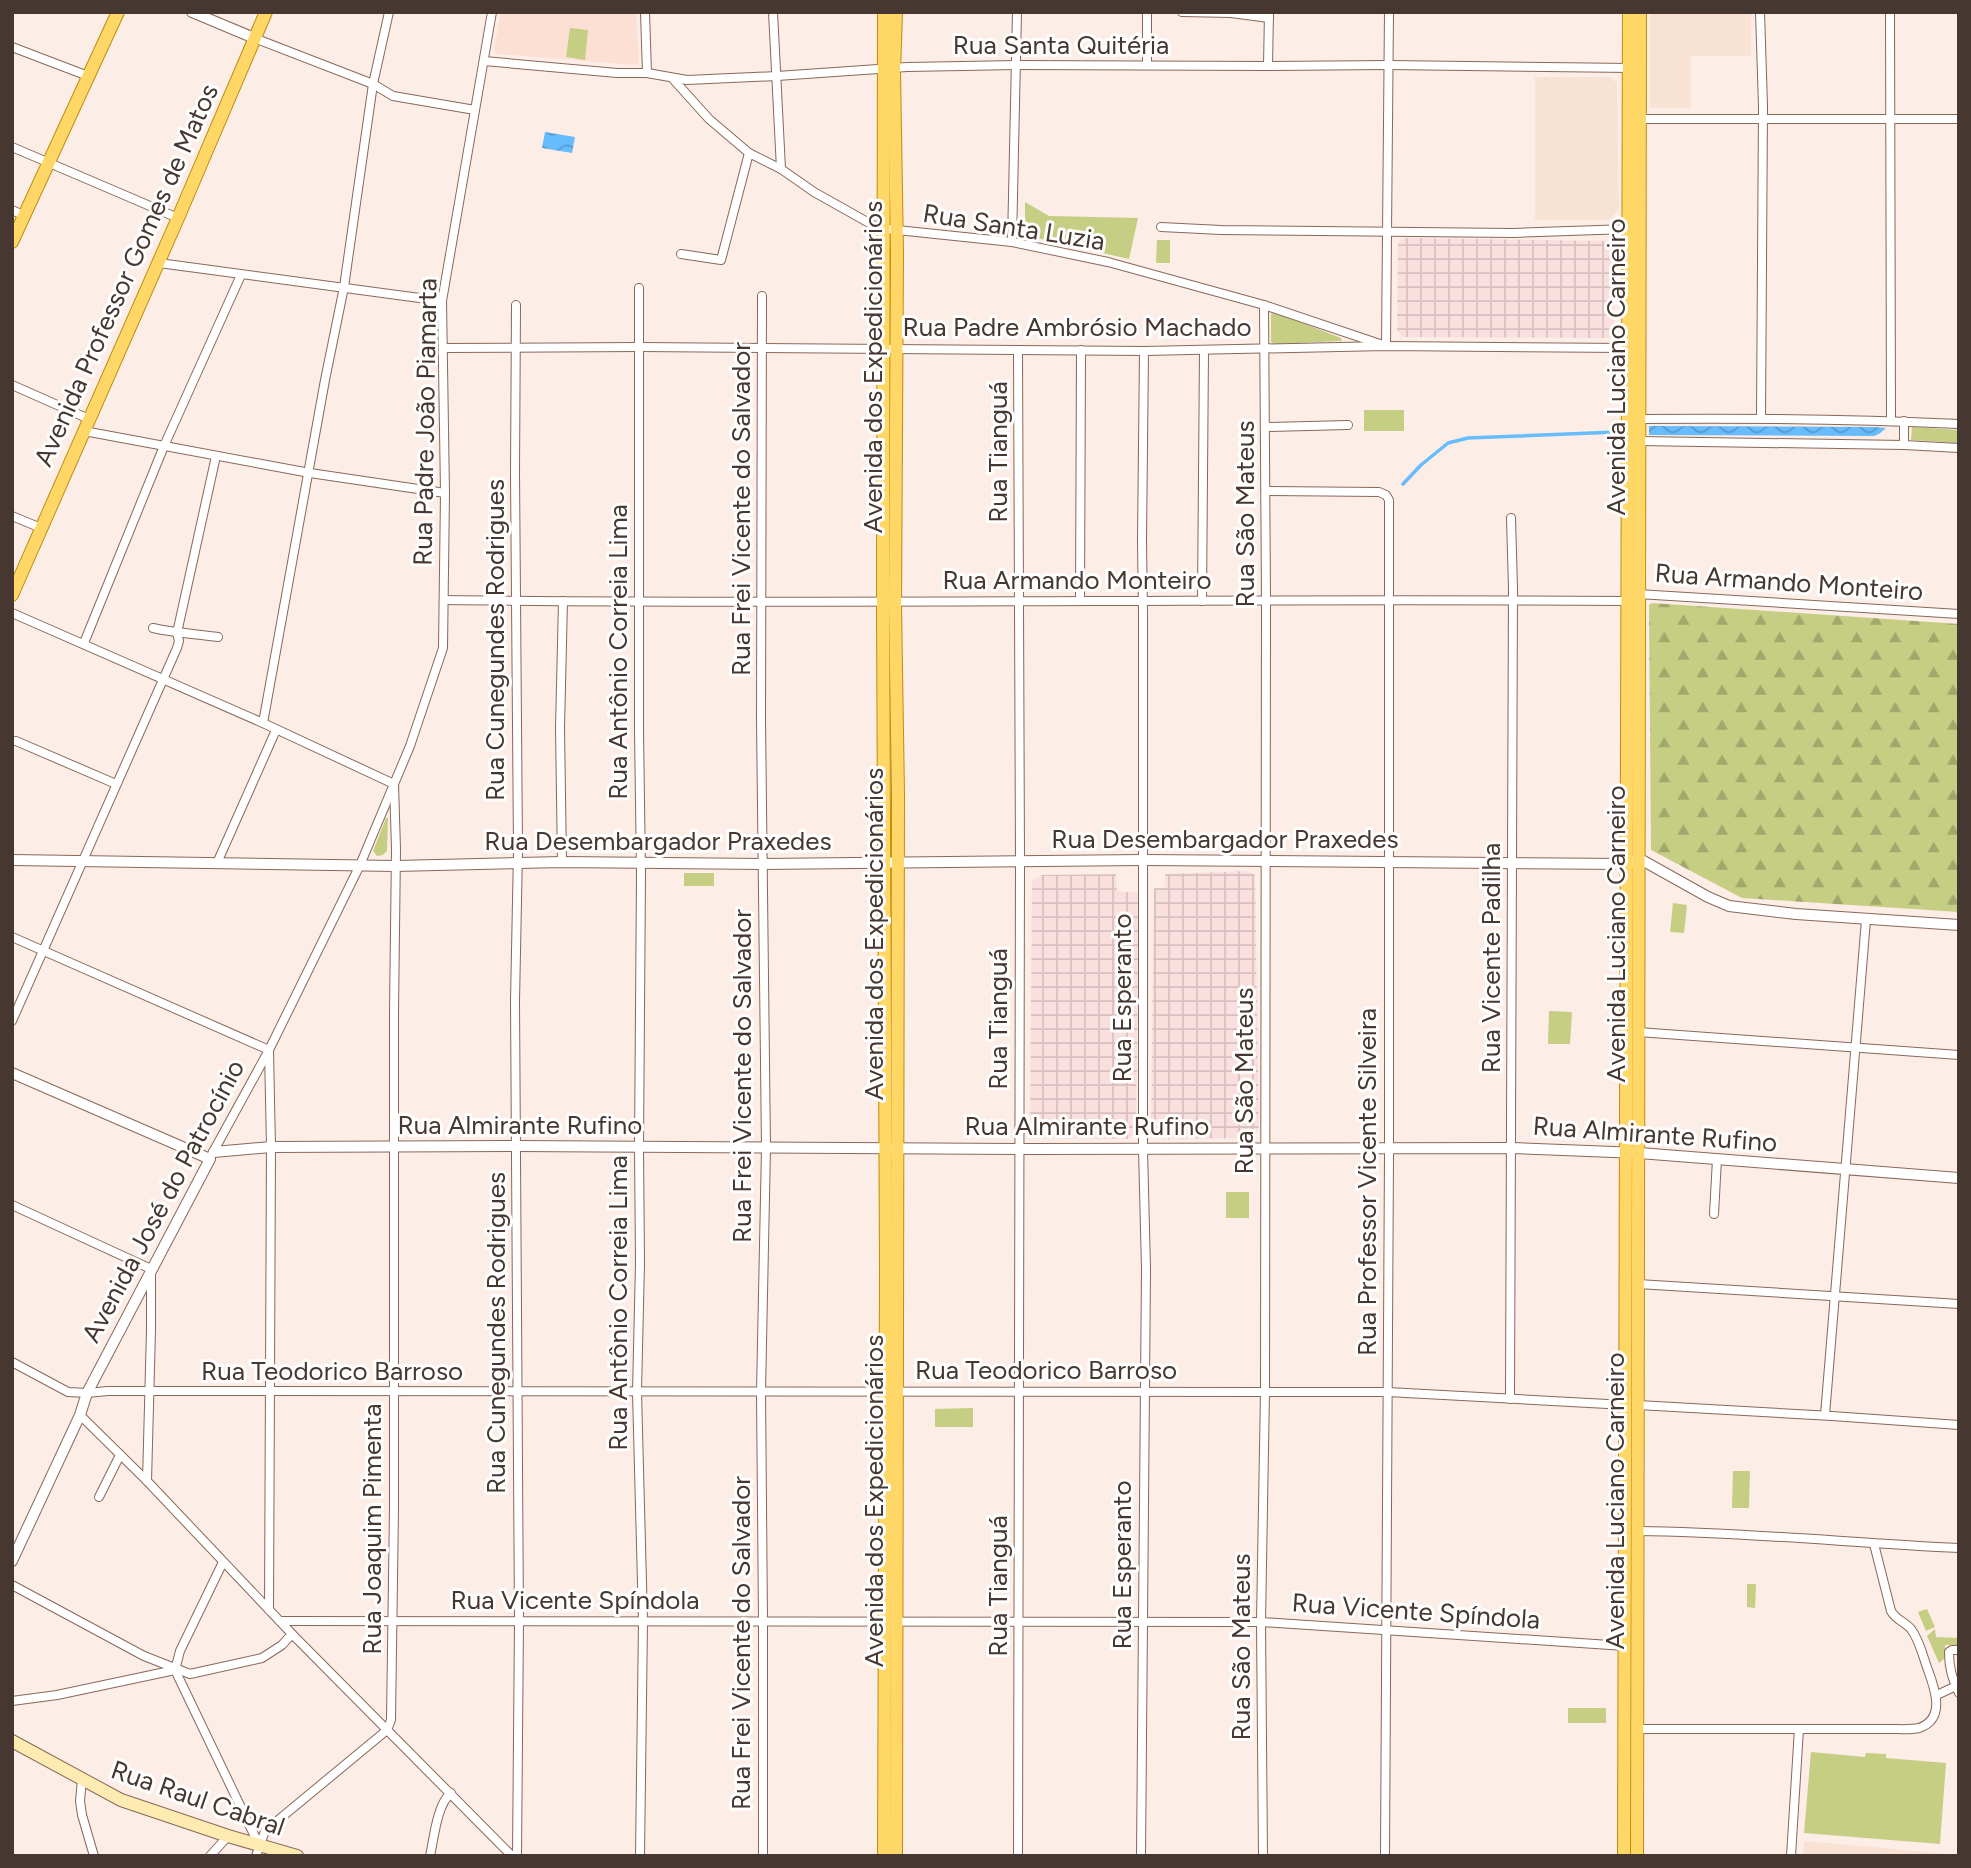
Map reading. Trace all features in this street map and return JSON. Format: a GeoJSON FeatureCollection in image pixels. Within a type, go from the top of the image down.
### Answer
{"type":"FeatureCollection","features":[{"type":"Feature","properties":{"kind":"main road"},"geometry":{"type":"LineString","coordinates":[[12,242],[118,12]]}},
{"type":"Feature","properties":{"kind":"main road","name":"Avenida Professor Gomes de Matos"},"geometry":{"type":"LineString","coordinates":[[12,595],[159,263],[265,12]]}},
{"type":"Feature","properties":{"kind":"main road","name":"Avenida dos Expedicionários"},"geometry":{"type":"LineString","coordinates":[[884,12],[897,230],[890,348],[891,1391],[890,1622],[884,1856]]}},
{"type":"Feature","properties":{"kind":"main road","name":"Avenida dos Expedicionários"},"geometry":{"type":"LineString","coordinates":[[890,348],[883,229],[889,69],[896,12]]}},
{"type":"Feature","properties":{"kind":"main road","name":"Avenida Luciano Carneiro"},"geometry":{"type":"LineString","coordinates":[[1629,12],[1634,68],[1640,859],[1632,963],[1632,1405],[1638,1531],[1637,1856]]}},
{"type":"Feature","properties":{"kind":"main road","name":"Avenida Luciano Carneiro"},"geometry":{"type":"LineString","coordinates":[[1634,68],[1640,12]]}},
{"type":"Feature","properties":{"kind":"main road","name":"Avenida Luciano Carneiro"},"geometry":{"type":"LineString","coordinates":[[1624,1856],[1625,1646],[1638,1284],[1632,1153],[1638,1032],[1626,864],[1627,601],[1635,430],[1627,348],[1628,229],[1634,119]]}},
{"type":"Feature","properties":{"kind":"main road","name":"Avenida dos Expedicionários"},"geometry":{"type":"LineString","coordinates":[[890,1622],[896,1856]]}},
{"type":"Feature","properties":{"kind":"main road","name":"Rua Raul Cabral"},"geometry":{"type":"LineString","coordinates":[[12,1741],[121,1800],[228,1836],[257,1850],[297,1856]]}},
{"type":"Feature","properties":{"kind":"street"},"geometry":{"type":"LineString","coordinates":[[192,12],[373,85],[393,96],[475,110]]}},
{"type":"Feature","properties":{"kind":"street"},"geometry":{"type":"LineString","coordinates":[[263,723],[344,287],[373,85],[389,12]]}},
{"type":"Feature","properties":{"kind":"street","name":"Rua Padre João Piamarta"},"geometry":{"type":"LineString","coordinates":[[360,864],[410,746],[443,648],[442,301],[492,12]]}},
{"type":"Feature","properties":{"kind":"street"},"geometry":{"type":"LineString","coordinates":[[645,12],[647,73]]}},
{"type":"Feature","properties":{"kind":"street"},"geometry":{"type":"LineString","coordinates":[[773,12],[781,169]]}},
{"type":"Feature","properties":{"kind":"street"},"geometry":{"type":"LineString","coordinates":[[1012,242],[1017,12]]}},
{"type":"Feature","properties":{"kind":"street"},"geometry":{"type":"LineString","coordinates":[[1147,12],[1147,65]]}},
{"type":"Feature","properties":{"kind":"street"},"geometry":{"type":"LineString","coordinates":[[1182,12],[1269,15],[1268,66]]}},
{"type":"Feature","properties":{"kind":"street"},"geometry":{"type":"LineString","coordinates":[[1386,346],[1389,12]]}},
{"type":"Feature","properties":{"kind":"street"},"geometry":{"type":"LineString","coordinates":[[1760,12],[1763,120],[1761,418]]}},
{"type":"Feature","properties":{"kind":"street"},"geometry":{"type":"LineString","coordinates":[[1890,12],[1891,420]]}},
{"type":"Feature","properties":{"kind":"street"},"geometry":{"type":"LineString","coordinates":[[12,47],[88,76]]}},
{"type":"Feature","properties":{"kind":"street","name":"Rua Santa Quitéria"},"geometry":{"type":"LineString","coordinates":[[484,61],[617,73],[647,73],[687,80],[1017,65],[1634,68]]}},
{"type":"Feature","properties":{"kind":"street","name":"Rua Santa Luzia"},"geometry":{"type":"LineString","coordinates":[[673,79],[709,119],[749,153],[781,169],[848,212],[883,229],[1012,242],[1108,262],[1264,305],[1386,346]]}},
{"type":"Feature","properties":{"kind":"street"},"geometry":{"type":"LineString","coordinates":[[1634,119],[1959,119]]}},
{"type":"Feature","properties":{"kind":"street"},"geometry":{"type":"LineString","coordinates":[[12,147],[178,218]]}},
{"type":"Feature","properties":{"kind":"street"},"geometry":{"type":"LineString","coordinates":[[681,254],[721,260],[749,153]]}},
{"type":"Feature","properties":{"kind":"street"},"geometry":{"type":"LineString","coordinates":[[12,210],[25,216]]}},
{"type":"Feature","properties":{"kind":"street"},"geometry":{"type":"LineString","coordinates":[[1161,227],[1513,233],[1628,229]]}},
{"type":"Feature","properties":{"kind":"street"},"geometry":{"type":"LineString","coordinates":[[159,263],[442,301]]}},
{"type":"Feature","properties":{"kind":"street"},"geometry":{"type":"LineString","coordinates":[[84,643],[164,446],[242,275]]}},
{"type":"Feature","properties":{"kind":"street","name":"Rua Antônio Correia Lima"},"geometry":{"type":"LineString","coordinates":[[639,288],[641,863],[637,1392],[643,1621],[640,1856]]}},
{"type":"Feature","properties":{"kind":"street","name":"Rua Frei Vicente do Salvador"},"geometry":{"type":"LineString","coordinates":[[762,296],[766,1148],[761,1392],[762,1856]]}},
{"type":"Feature","properties":{"kind":"street","name":"Rua Cunegundes Rodrigues"},"geometry":{"type":"LineString","coordinates":[[515,1856],[519,1621],[515,1001],[518,863],[516,305]]}},
{"type":"Feature","properties":{"kind":"street","name":"Rua São Mateus"},"geometry":{"type":"LineString","coordinates":[[1263,1856],[1261,1622],[1266,1149],[1264,305]]}},
{"type":"Feature","properties":{"kind":"street","name":"Rua Padre Ambrósio Machado"},"geometry":{"type":"LineString","coordinates":[[443,348],[1144,351],[1386,346],[1627,348]]}},
{"type":"Feature","properties":{"kind":"street","name":"Rua Tianguá"},"geometry":{"type":"LineString","coordinates":[[1018,350],[1018,1856]]}},
{"type":"Feature","properties":{"kind":"street"},"geometry":{"type":"LineString","coordinates":[[1080,601],[1081,350]]}},
{"type":"Feature","properties":{"kind":"street"},"geometry":{"type":"LineString","coordinates":[[1202,601],[1203,350]]}},
{"type":"Feature","properties":{"kind":"street","name":"Rua Esperanto"},"geometry":{"type":"LineString","coordinates":[[1141,1856],[1146,1269],[1143,1149],[1144,351]]}},
{"type":"Feature","properties":{"kind":"street"},"geometry":{"type":"LineString","coordinates":[[12,385],[86,425],[164,446],[310,473],[444,493]]}},
{"type":"Feature","properties":{"kind":"street"},"geometry":{"type":"LineString","coordinates":[[1635,430],[1761,418],[1959,424]]}},
{"type":"Feature","properties":{"kind":"street"},"geometry":{"type":"LineString","coordinates":[[1904,421],[1904,445]]}},
{"type":"Feature","properties":{"kind":"street"},"geometry":{"type":"LineString","coordinates":[[1266,427],[1348,425]]}},
{"type":"Feature","properties":{"kind":"street"},"geometry":{"type":"LineString","coordinates":[[1635,430],[1959,448]]}},
{"type":"Feature","properties":{"kind":"street"},"geometry":{"type":"LineString","coordinates":[[12,1021],[177,648],[177,634],[216,456]]}},
{"type":"Feature","properties":{"kind":"street","name":"Rua Professor Vicente Silveira"},"geometry":{"type":"LineString","coordinates":[[1266,491],[1379,492],[1389,499],[1390,508],[1385,1856]]}},
{"type":"Feature","properties":{"kind":"street"},"geometry":{"type":"LineString","coordinates":[[12,516],[41,528]]}},
{"type":"Feature","properties":{"kind":"street","name":"Rua Vicente Padilha"},"geometry":{"type":"LineString","coordinates":[[1510,1399],[1511,517]]}},
{"type":"Feature","properties":{"kind":"street","name":"Rua Armando Monteiro"},"geometry":{"type":"LineString","coordinates":[[444,600],[1513,602],[1627,601],[1638,594],[1959,614]]}},
{"type":"Feature","properties":{"kind":"street"},"geometry":{"type":"LineString","coordinates":[[562,862],[560,728],[563,601]]}},
{"type":"Feature","properties":{"kind":"street"},"geometry":{"type":"LineString","coordinates":[[12,612],[263,723],[394,785]]}},
{"type":"Feature","properties":{"kind":"street"},"geometry":{"type":"LineString","coordinates":[[153,628],[177,634],[188,632],[218,637]]}},
{"type":"Feature","properties":{"kind":"street"},"geometry":{"type":"LineString","coordinates":[[217,863],[276,730]]}},
{"type":"Feature","properties":{"kind":"street"},"geometry":{"type":"LineString","coordinates":[[16,741],[116,784]]}},
{"type":"Feature","properties":{"kind":"street","name":"Rua Padre João Piamarta"},"geometry":{"type":"LineString","coordinates":[[394,785],[395,866]]}},
{"type":"Feature","properties":{"kind":"street"},"geometry":{"type":"LineString","coordinates":[[1640,859],[1707,897],[1729,906],[1796,915],[1959,925]]}},
{"type":"Feature","properties":{"kind":"street","name":"Rua Desembargador Praxedes"},"geometry":{"type":"LineString","coordinates":[[12,860],[395,866],[562,862],[763,864],[1143,860],[1626,864],[1640,859]]}},
{"type":"Feature","properties":{"kind":"street","name":"Avenida José do Patrocínio"},"geometry":{"type":"LineString","coordinates":[[12,1561],[80,1415],[87,1393],[269,1050],[360,864]]}},
{"type":"Feature","properties":{"kind":"street","name":"Rua Joaquim Pimenta"},"geometry":{"type":"LineString","coordinates":[[387,1730],[392,1710],[393,1621],[395,866]]}},
{"type":"Feature","properties":{"kind":"street"},"geometry":{"type":"LineString","coordinates":[[1825,1415],[1866,920]]}},
{"type":"Feature","properties":{"kind":"street"},"geometry":{"type":"LineString","coordinates":[[12,937],[269,1050],[269,1610]]}},
{"type":"Feature","properties":{"kind":"street"},"geometry":{"type":"LineString","coordinates":[[1638,1032],[1959,1055]]}},
{"type":"Feature","properties":{"kind":"street"},"geometry":{"type":"LineString","coordinates":[[12,1073],[212,1156]]}},
{"type":"Feature","properties":{"kind":"street","name":"Rua Almirante Rufino"},"geometry":{"type":"LineString","coordinates":[[212,1156],[271,1147],[1511,1148],[1632,1153],[1959,1178]]}},
{"type":"Feature","properties":{"kind":"street"},"geometry":{"type":"LineString","coordinates":[[1714,1214],[1717,1159]]}},
{"type":"Feature","properties":{"kind":"street"},"geometry":{"type":"LineString","coordinates":[[12,1205],[151,1269],[147,1481]]}},
{"type":"Feature","properties":{"kind":"street"},"geometry":{"type":"LineString","coordinates":[[1638,1284],[1959,1304]]}},
{"type":"Feature","properties":{"kind":"street","name":"Rua Teodorico Barroso"},"geometry":{"type":"LineString","coordinates":[[12,1362],[68,1392],[87,1393],[1388,1392],[1825,1415],[1959,1425]]}},
{"type":"Feature","properties":{"kind":"street"},"geometry":{"type":"LineString","coordinates":[[80,1415],[147,1481],[292,1634],[515,1856]]}},
{"type":"Feature","properties":{"kind":"street"},"geometry":{"type":"LineString","coordinates":[[99,1497],[120,1455]]}},
{"type":"Feature","properties":{"kind":"street"},"geometry":{"type":"LineString","coordinates":[[1638,1531],[1959,1548]]}},
{"type":"Feature","properties":{"kind":"street"},"geometry":{"type":"LineString","coordinates":[[1637,1729],[1891,1729],[1920,1727],[1928,1723],[1933,1716],[1937,1695],[1916,1638],[1909,1626],[1891,1611],[1874,1544]]}},
{"type":"Feature","properties":{"kind":"street"},"geometry":{"type":"LineString","coordinates":[[223,1562],[180,1651],[175,1670],[257,1850]]}},
{"type":"Feature","properties":{"kind":"street"},"geometry":{"type":"LineString","coordinates":[[12,1585],[144,1656],[190,1674],[253,1661],[270,1654],[292,1634]]}},
{"type":"Feature","properties":{"kind":"street","name":"Rua Vicente Spíndola"},"geometry":{"type":"LineString","coordinates":[[280,1620],[1261,1622],[1625,1646]]}},
{"type":"Feature","properties":{"kind":"street"},"geometry":{"type":"LineString","coordinates":[[1937,1695],[1957,1689],[1950,1671],[1949,1652],[1959,1650]]}},
{"type":"Feature","properties":{"kind":"street"},"geometry":{"type":"LineString","coordinates":[[12,1701],[57,1695],[175,1670]]}},
{"type":"Feature","properties":{"kind":"street"},"geometry":{"type":"LineString","coordinates":[[1791,1856],[1799,1729]]}},
{"type":"Feature","properties":{"kind":"street"},"geometry":{"type":"LineString","coordinates":[[257,1850],[265,1831],[387,1730]]}},
{"type":"Feature","properties":{"kind":"street"},"geometry":{"type":"LineString","coordinates":[[82,1779],[79,1801],[94,1856]]}},
{"type":"Feature","properties":{"kind":"street"},"geometry":{"type":"LineString","coordinates":[[430,1856],[441,1806],[451,1793]]}},
{"type":"Feature","properties":{"kind":"street"},"geometry":{"type":"LineString","coordinates":[[210,1856],[228,1836]]}},
{"type":"Feature","properties":{"kind":"shaded area"},"geometry":{"type":"Polygon","coordinates":[[[501,12],[636,12],[639,62],[636,65],[497,54],[494,50],[501,12]]]}},
{"type":"Feature","properties":{"kind":"shaded area"},"geometry":{"type":"Polygon","coordinates":[[[1650,12],[1751,12],[1751,56],[1691,56],[1691,108],[1650,108],[1650,12]]]}},
{"type":"Feature","properties":{"kind":"shaded area"},"geometry":{"type":"Polygon","coordinates":[[[1535,77],[1609,77],[1617,83],[1619,210],[1609,220],[1535,220],[1535,77]]]}},
{"type":"Feature","properties":{"kind":"shaded area"},"geometry":{"type":"Polygon","coordinates":[[[1404,238],[1612,241],[1615,338],[1403,337],[1397,331],[1398,243],[1404,238]]]}},
{"type":"Feature","properties":{"kind":"shaded area"},"geometry":{"type":"Polygon","coordinates":[[[1248,871],[1255,875],[1259,1127],[1253,1138],[1161,1139],[1151,1130],[1154,888],[1165,888],[1165,874],[1248,871]]]}},
{"type":"Feature","properties":{"kind":"shaded area"},"geometry":{"type":"Polygon","coordinates":[[[1116,874],[1117,891],[1139,893],[1136,1134],[1127,1139],[1036,1138],[1030,1134],[1032,881],[1042,875],[1116,874]]]}},
{"type":"Feature","properties":{"kind":"shaded area"},"geometry":{"type":"Polygon","coordinates":[[[1804,1841],[1959,1855],[1959,1856],[1803,1856],[1804,1841]]]}},
{"type":"Feature","properties":{"kind":"green space"},"geometry":{"type":"Polygon","coordinates":[[[570,28],[588,30],[585,60],[566,57],[570,28]]]}},
{"type":"Feature","properties":{"kind":"green space"},"geometry":{"type":"Polygon","coordinates":[[[1025,202],[1049,216],[1138,218],[1129,259],[1028,236],[1025,232],[1025,202]]]}},
{"type":"Feature","properties":{"kind":"green space"},"geometry":{"type":"Polygon","coordinates":[[[1157,240],[1170,240],[1170,263],[1156,263],[1157,240]]]}},
{"type":"Feature","properties":{"kind":"green space"},"geometry":{"type":"Polygon","coordinates":[[[1274,312],[1341,338],[1342,341],[1274,344],[1271,342],[1271,314],[1274,312]]]}},
{"type":"Feature","properties":{"kind":"green space"},"geometry":{"type":"Polygon","coordinates":[[[1364,410],[1404,410],[1404,431],[1364,431],[1364,410]]]}},
{"type":"Feature","properties":{"kind":"green space"},"geometry":{"type":"Polygon","coordinates":[[[1912,427],[1959,430],[1959,443],[1911,440],[1912,427]]]}},
{"type":"Feature","properties":{"kind":"green space"},"geometry":{"type":"Polygon","coordinates":[[[1652,603],[1959,624],[1959,912],[1742,898],[1651,850],[1649,605],[1652,603]]]}},
{"type":"Feature","properties":{"kind":"green space"},"geometry":{"type":"Polygon","coordinates":[[[386,818],[387,851],[377,856],[373,851],[386,818]]]}},
{"type":"Feature","properties":{"kind":"green space"},"geometry":{"type":"Polygon","coordinates":[[[684,873],[714,873],[714,886],[684,886],[684,873]]]}},
{"type":"Feature","properties":{"kind":"green space"},"geometry":{"type":"Polygon","coordinates":[[[1673,903],[1687,905],[1684,933],[1670,932],[1673,903]]]}},
{"type":"Feature","properties":{"kind":"green space"},"geometry":{"type":"Polygon","coordinates":[[[1549,1011],[1572,1012],[1570,1044],[1548,1044],[1549,1011]]]}},
{"type":"Feature","properties":{"kind":"green space"},"geometry":{"type":"Polygon","coordinates":[[[1226,1192],[1249,1192],[1249,1218],[1226,1218],[1226,1192]]]}},
{"type":"Feature","properties":{"kind":"green space"},"geometry":{"type":"Polygon","coordinates":[[[973,1408],[973,1427],[935,1427],[935,1409],[973,1408]]]}},
{"type":"Feature","properties":{"kind":"green space"},"geometry":{"type":"Polygon","coordinates":[[[1733,1471],[1750,1471],[1749,1508],[1732,1508],[1733,1471]]]}},
{"type":"Feature","properties":{"kind":"green space"},"geometry":{"type":"Polygon","coordinates":[[[1747,1584],[1756,1584],[1755,1608],[1747,1607],[1747,1584]]]}},
{"type":"Feature","properties":{"kind":"green space"},"geometry":{"type":"Polygon","coordinates":[[[1927,1609],[1935,1627],[1926,1631],[1918,1612],[1927,1609]]]}},
{"type":"Feature","properties":{"kind":"green space"},"geometry":{"type":"Polygon","coordinates":[[[1935,1629],[1936,1637],[1959,1638],[1958,1645],[1945,1645],[1945,1658],[1939,1663],[1927,1636],[1935,1629]]]}},
{"type":"Feature","properties":{"kind":"green space"},"geometry":{"type":"Polygon","coordinates":[[[1568,1708],[1606,1708],[1606,1723],[1568,1723],[1568,1708]]]}},
{"type":"Feature","properties":{"kind":"green space"},"geometry":{"type":"Polygon","coordinates":[[[1811,1752],[1865,1757],[1866,1753],[1886,1754],[1886,1758],[1946,1763],[1940,1844],[1804,1833],[1811,1752]]]}},
{"type":"Feature","properties":{"kind":"water"},"geometry":{"type":"Polygon","coordinates":[[[545,132],[575,137],[572,153],[542,148],[545,132]]]}},
{"type":"Feature","properties":{"kind":"water"},"geometry":{"type":"Polygon","coordinates":[[[1649,426],[1886,428],[1874,436],[1649,435],[1649,426]]]}},
{"type":"Feature","properties":{"kind":"waterway"},"geometry":{"type":"LineString","coordinates":[[1403,484],[1448,443],[1468,438],[1617,432]]}}]}
